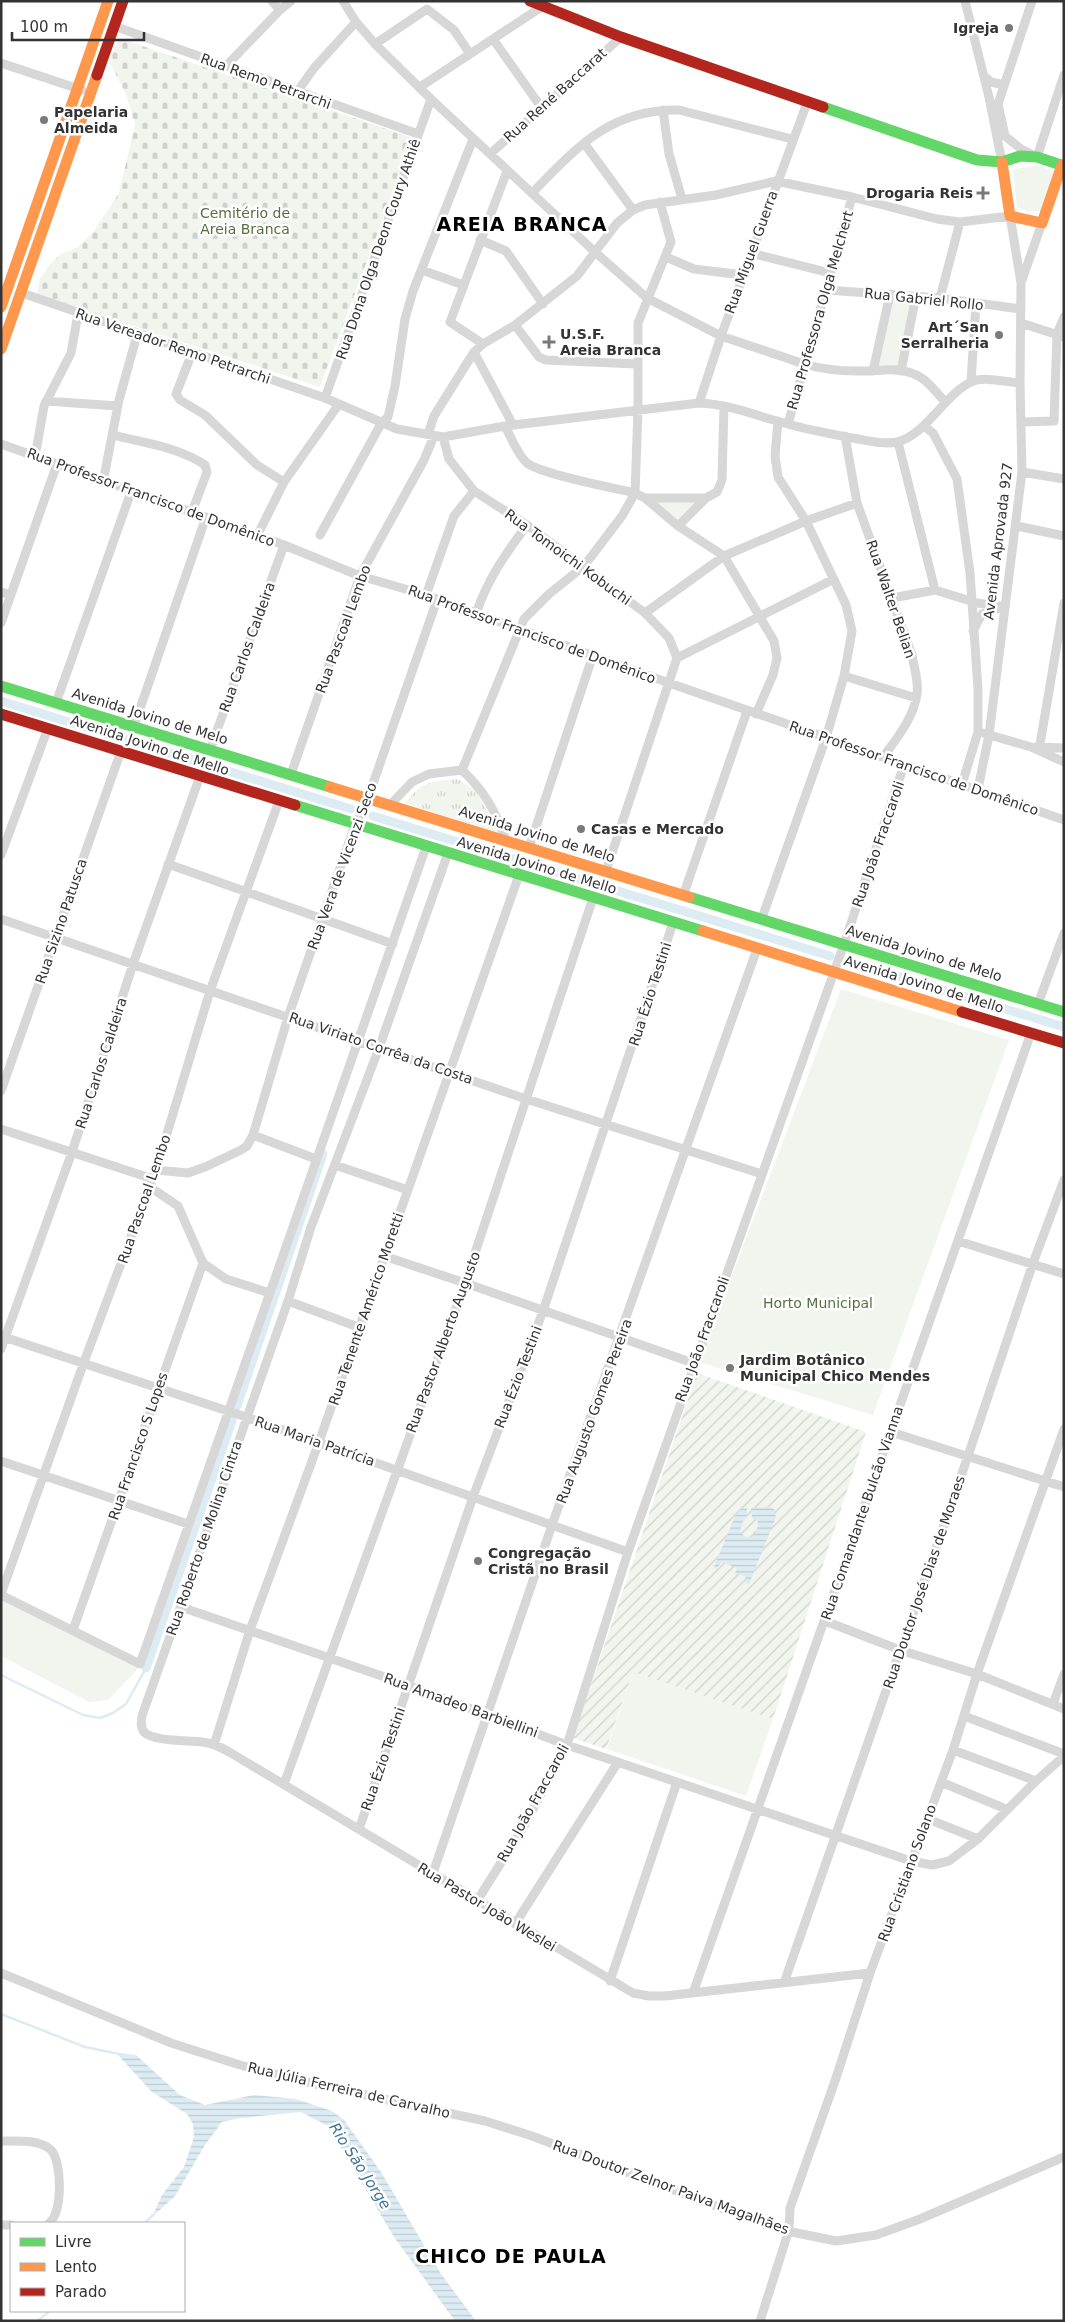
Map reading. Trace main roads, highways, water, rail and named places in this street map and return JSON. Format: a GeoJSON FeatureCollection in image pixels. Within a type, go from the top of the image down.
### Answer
{"type":"FeatureCollection","features":[{"type":"Feature","properties":{"kind":"main road"},"geometry":{"type":"LineString","coordinates":[[1,307],[108,1]]}},
{"type":"Feature","properties":{"kind":"main road"},"geometry":{"type":"LineString","coordinates":[[1,349],[123,1]]}},
{"type":"Feature","properties":{"kind":"main road"},"geometry":{"type":"LineString","coordinates":[[530,1],[621,37],[807,103],[977,160],[1002,162],[1020,156],[1037,157],[1063,166]]}},
{"type":"Feature","properties":{"kind":"main road","name":"Avenida Aprovada 927"},"geometry":{"type":"LineString","coordinates":[[1002,162],[1010,216],[1042,223],[1063,166]]}},
{"type":"Feature","properties":{"kind":"main road","name":"Avenida Jovino de Melo"},"geometry":{"type":"LineString","coordinates":[[1,686],[1064,1012]]}},
{"type":"Feature","properties":{"kind":"main road","name":"Avenida Jovino de Mello"},"geometry":{"type":"LineString","coordinates":[[1,714],[448,854],[1064,1043]]}},
{"type":"Feature","properties":{"kind":"water"},"geometry":{"type":"Polygon","coordinates":[[[768,1507],[774,1509],[776,1517],[749,1584],[745,1583],[746,1577],[735,1573],[737,1568],[722,1562],[716,1569],[714,1567],[735,1516],[741,1509],[747,1508],[747,1517],[743,1521],[740,1532],[744,1536],[749,1537],[755,1533],[758,1523],[758,1521],[752,1518],[751,1508],[768,1507]]]}},
{"type":"Feature","properties":{"kind":"water","name":"Rio São Jorge"},"geometry":{"type":"Polygon","coordinates":[[[116,2053],[136,2055],[180,2095],[205,2105],[254,2095],[296,2099],[332,2111],[344,2120],[381,2172],[441,2274],[476,2321],[455,2321],[394,2237],[328,2126],[301,2112],[240,2118],[222,2122],[205,2145],[175,2196],[152,2217],[162,2195],[184,2167],[194,2137],[193,2124],[187,2114],[152,2092],[116,2053]]]}},
{"type":"Feature","properties":{"kind":"waterway"},"geometry":{"type":"LineString","coordinates":[[1,701],[351,809]]}},
{"type":"Feature","properties":{"kind":"waterway"},"geometry":{"type":"LineString","coordinates":[[373,816],[830,956]]}},
{"type":"Feature","properties":{"kind":"waterway"},"geometry":{"type":"LineString","coordinates":[[865,966],[1064,1027]]}},
{"type":"Feature","properties":{"kind":"waterway"},"geometry":{"type":"LineString","coordinates":[[237,1406],[323,1154]]}},
{"type":"Feature","properties":{"kind":"waterway"},"geometry":{"type":"LineString","coordinates":[[146,1668],[232,1421]]}},
{"type":"Feature","properties":{"kind":"waterway"},"geometry":{"type":"LineString","coordinates":[[1,1675],[83,1715],[100,1718],[113,1713],[126,1704],[146,1668]]}},
{"type":"Feature","properties":{"kind":"waterway"},"geometry":{"type":"LineString","coordinates":[[1,2014],[85,2047],[119,2054]]}},
{"type":"Feature","properties":{"kind":"waterway"},"geometry":{"type":"LineString","coordinates":[[146,2222],[153,2215]]}},
{"type":"Feature","properties":{"kind":"waterway"},"geometry":{"type":"LineString","coordinates":[[37,2321],[49,2312]]}},
{"type":"Feature","properties":{"kind":"place","name":"Igreja"},"geometry":{"type":"Point","coordinates":[1009,28]}},
{"type":"Feature","properties":{"kind":"place","name":"Papelaria Almeida"},"geometry":{"type":"Point","coordinates":[44,120]}},
{"type":"Feature","properties":{"kind":"place","name":"Drogaria Reis"},"geometry":{"type":"Point","coordinates":[983,193]}},
{"type":"Feature","properties":{"kind":"place","name":"Art´San Serralheria"},"geometry":{"type":"Point","coordinates":[999,335]}},
{"type":"Feature","properties":{"kind":"place","name":"U.S.F. Areia Branca"},"geometry":{"type":"Point","coordinates":[549,342]}},
{"type":"Feature","properties":{"kind":"place","name":"Casas e Mercado"},"geometry":{"type":"Point","coordinates":[581,829]}},
{"type":"Feature","properties":{"kind":"place","name":"Jardim Botânico Municipal Chico Mendes"},"geometry":{"type":"Point","coordinates":[730,1368]}},
{"type":"Feature","properties":{"kind":"place","name":"Congregação Cristã no Brasil"},"geometry":{"type":"Point","coordinates":[478,1561]}},
{"type":"Feature","properties":{"kind":"district","name":"AREIA BRANCA"},"geometry":{"type":"Point","coordinates":[522,224]}},
{"type":"Feature","properties":{"kind":"district","name":"CHICO DE PAULA"},"geometry":{"type":"Point","coordinates":[511,2256]}},
{"type":"Feature","properties":{"kind":"park label","name":"Cemitério de Areia Branca"},"geometry":{"type":"Point","coordinates":[245,222]}},
{"type":"Feature","properties":{"kind":"park label","name":"Horto Municipal"},"geometry":{"type":"Point","coordinates":[818,1303]}}]}
